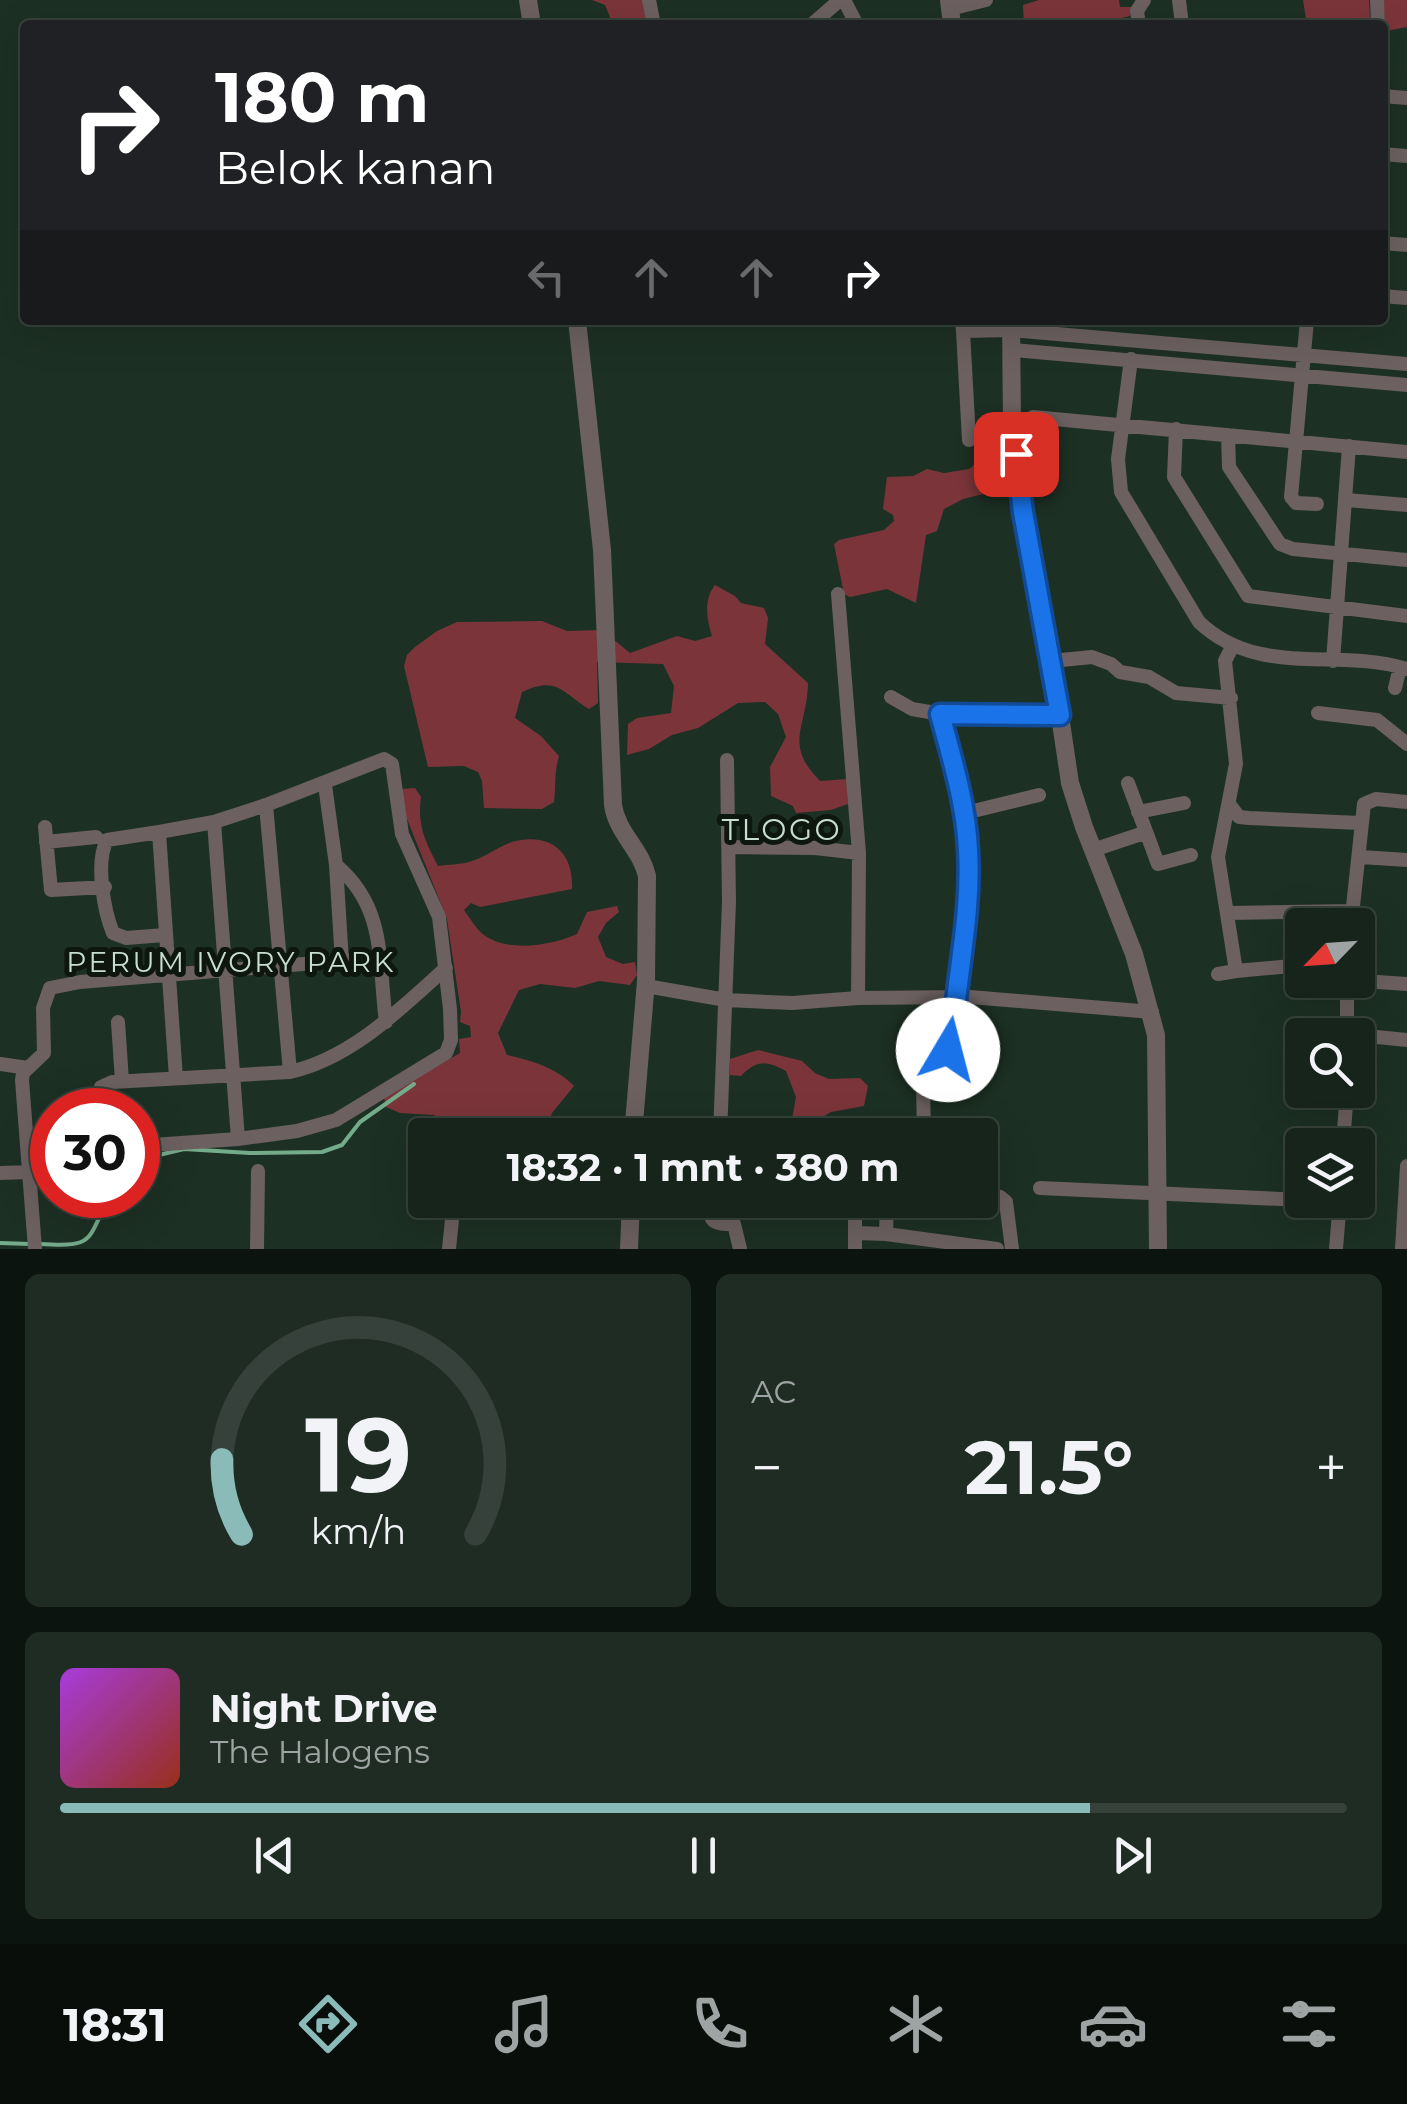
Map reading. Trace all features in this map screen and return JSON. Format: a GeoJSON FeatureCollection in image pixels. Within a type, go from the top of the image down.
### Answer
{"type":"FeatureCollection","features":[{"type":"Feature","properties":{"kind":"street"},"geometry":{"type":"LineString","coordinates":[[817,20],[842,0]]}},
{"type":"Feature","properties":{"kind":"street"},"geometry":{"type":"LineString","coordinates":[[950,12],[986,0]]}},
{"type":"Feature","properties":{"kind":"street"},"geometry":{"type":"LineString","coordinates":[[578,325],[602,550],[613,806],[620,829],[646,870],[646,986],[634,1118]]}},
{"type":"Feature","properties":{"kind":"street"},"geometry":{"type":"LineString","coordinates":[[1011,325],[1012,425],[1023,512],[1052,661],[1070,783],[1152,1012],[1157,1054],[1158,1249]]}},
{"type":"Feature","properties":{"kind":"street"},"geometry":{"type":"LineString","coordinates":[[969,440],[962,326],[1011,325],[1407,364]]}},
{"type":"Feature","properties":{"kind":"street"},"geometry":{"type":"LineString","coordinates":[[1307,325],[1292,502],[1316,504]]}},
{"type":"Feature","properties":{"kind":"street"},"geometry":{"type":"LineString","coordinates":[[1012,350],[1407,385]]}},
{"type":"Feature","properties":{"kind":"street"},"geometry":{"type":"LineString","coordinates":[[1131,359],[1118,474],[1123,496],[1200,622],[1210,633],[1233,645],[1269,657],[1404,668],[1395,688]]}},
{"type":"Feature","properties":{"kind":"street"},"geometry":{"type":"LineString","coordinates":[[1033,416],[1407,452]]}},
{"type":"Feature","properties":{"kind":"street"},"geometry":{"type":"LineString","coordinates":[[1176,429],[1174,478],[1245,592],[1256,599],[1407,616]]}},
{"type":"Feature","properties":{"kind":"street"},"geometry":{"type":"LineString","coordinates":[[1228,435],[1228,464],[1280,544],[1407,560]]}},
{"type":"Feature","properties":{"kind":"street"},"geometry":{"type":"LineString","coordinates":[[1334,661],[1349,446]]}},
{"type":"Feature","properties":{"kind":"street"},"geometry":{"type":"LineString","coordinates":[[1346,500],[1407,505]]}},
{"type":"Feature","properties":{"kind":"street"},"geometry":{"type":"LineString","coordinates":[[838,594],[858,853],[858,998]]}},
{"type":"Feature","properties":{"kind":"street"},"geometry":{"type":"LineString","coordinates":[[1233,645],[1225,661],[1236,764],[1218,856],[1236,970]]}},
{"type":"Feature","properties":{"kind":"street"},"geometry":{"type":"LineString","coordinates":[[1052,661],[1092,657],[1112,664],[1120,672],[1149,677],[1176,693],[1230,698]]}},
{"type":"Feature","properties":{"kind":"street"},"geometry":{"type":"LineString","coordinates":[[891,696],[912,709],[940,714],[1060,715]]}},
{"type":"Feature","properties":{"kind":"street"},"geometry":{"type":"LineString","coordinates":[[1318,713],[1377,720],[1407,744]]}},
{"type":"Feature","properties":{"kind":"street"},"geometry":{"type":"LineString","coordinates":[[924,1118],[923,1086],[952,1042],[968,885],[965,813],[940,714]]}},
{"type":"Feature","properties":{"kind":"street"},"geometry":{"type":"LineString","coordinates":[[160,1144],[298,1131],[336,1120],[446,1053],[451,1040],[439,917],[402,834],[390,761],[380,760],[325,785],[214,822],[105,842],[102,863],[109,921],[116,935],[166,935]]}},
{"type":"Feature","properties":{"kind":"street"},"geometry":{"type":"LineString","coordinates":[[721,1118],[726,1000],[727,760]]}},
{"type":"Feature","properties":{"kind":"street"},"geometry":{"type":"LineString","coordinates":[[1128,783],[1158,864],[1192,855]]}},
{"type":"Feature","properties":{"kind":"street"},"geometry":{"type":"LineString","coordinates":[[325,785],[336,865],[342,962]]}},
{"type":"Feature","properties":{"kind":"street"},"geometry":{"type":"LineString","coordinates":[[965,813],[1039,795]]}},
{"type":"Feature","properties":{"kind":"street"},"geometry":{"type":"LineString","coordinates":[[1353,908],[1364,804],[1370,800],[1407,802]]}},
{"type":"Feature","properties":{"kind":"street"},"geometry":{"type":"LineString","coordinates":[[1138,812],[1184,803]]}},
{"type":"Feature","properties":{"kind":"street"},"geometry":{"type":"LineString","coordinates":[[1229,804],[1240,817],[1360,823]]}},
{"type":"Feature","properties":{"kind":"street"},"geometry":{"type":"LineString","coordinates":[[266,806],[290,1072]]}},
{"type":"Feature","properties":{"kind":"street"},"geometry":{"type":"LineString","coordinates":[[214,822],[238,1139]]}},
{"type":"Feature","properties":{"kind":"street"},"geometry":{"type":"LineString","coordinates":[[159,832],[176,1078]]}},
{"type":"Feature","properties":{"kind":"street"},"geometry":{"type":"LineString","coordinates":[[1093,850],[1144,833]]}},
{"type":"Feature","properties":{"kind":"street"},"geometry":{"type":"LineString","coordinates":[[96,838],[46,834],[50,890],[105,887]]}},
{"type":"Feature","properties":{"kind":"street"},"geometry":{"type":"LineString","coordinates":[[728,847],[858,853]]}},
{"type":"Feature","properties":{"kind":"street"},"geometry":{"type":"LineString","coordinates":[[1361,856],[1407,860]]}},
{"type":"Feature","properties":{"kind":"street"},"geometry":{"type":"LineString","coordinates":[[336,865],[366,898],[377,922],[386,1022]]}},
{"type":"Feature","properties":{"kind":"street"},"geometry":{"type":"LineString","coordinates":[[1229,913],[1285,915]]}},
{"type":"Feature","properties":{"kind":"street"},"geometry":{"type":"LineString","coordinates":[[35,1244],[22,1080],[44,1052],[44,1008],[50,988],[378,958]]}},
{"type":"Feature","properties":{"kind":"street"},"geometry":{"type":"LineString","coordinates":[[1218,974],[1285,966]]}},
{"type":"Feature","properties":{"kind":"street"},"geometry":{"type":"LineString","coordinates":[[101,1088],[122,1081],[290,1072],[312,1067],[386,1022],[446,968]]}},
{"type":"Feature","properties":{"kind":"street"},"geometry":{"type":"LineString","coordinates":[[1375,982],[1407,984]]}},
{"type":"Feature","properties":{"kind":"street"},"geometry":{"type":"LineString","coordinates":[[646,986],[726,1000],[792,1004],[858,998],[955,997],[1152,1012]]}},
{"type":"Feature","properties":{"kind":"street"},"geometry":{"type":"LineString","coordinates":[[118,1022],[122,1081]]}},
{"type":"Feature","properties":{"kind":"street"},"geometry":{"type":"LineString","coordinates":[[1375,1037],[1407,1040]]}},
{"type":"Feature","properties":{"kind":"street"},"geometry":{"type":"LineString","coordinates":[[0,1064],[28,1068]]}},
{"type":"Feature","properties":{"kind":"street"},"geometry":{"type":"LineString","coordinates":[[1402,1249],[1407,1166]]}},
{"type":"Feature","properties":{"kind":"street"},"geometry":{"type":"LineString","coordinates":[[257,1249],[258,1171]]}},
{"type":"Feature","properties":{"kind":"street"},"geometry":{"type":"LineString","coordinates":[[0,1173],[29,1172]]}},
{"type":"Feature","properties":{"kind":"street"},"geometry":{"type":"LineString","coordinates":[[1040,1188],[1285,1199]]}},
{"type":"Feature","properties":{"kind":"street"},"geometry":{"type":"LineString","coordinates":[[998,1197],[1006,1202],[1012,1249]]}},
{"type":"Feature","properties":{"kind":"street"},"geometry":{"type":"LineString","coordinates":[[449,1249],[452,1218]]}},
{"type":"Feature","properties":{"kind":"street"},"geometry":{"type":"LineString","coordinates":[[630,1249],[631,1218]]}},
{"type":"Feature","properties":{"kind":"street"},"geometry":{"type":"LineString","coordinates":[[710,1218],[711,1222],[734,1224],[740,1249]]}},
{"type":"Feature","properties":{"kind":"street"},"geometry":{"type":"LineString","coordinates":[[886,1218],[886,1234]]}},
{"type":"Feature","properties":{"kind":"street"},"geometry":{"type":"LineString","coordinates":[[1336,1249],[1339,1218]]}},
{"type":"Feature","properties":{"kind":"street"},"geometry":{"type":"LineString","coordinates":[[855,1241],[886,1234],[997,1249]]}},
{"type":"Feature","properties":{"kind":"shaded area"},"geometry":{"type":"Polygon","coordinates":[[[592,0],[644,0],[646,20],[611,20],[605,5],[592,0]]]}},
{"type":"Feature","properties":{"kind":"shaded area"},"geometry":{"type":"Polygon","coordinates":[[[1039,0],[1119,0],[1120,7],[1132,7],[1130,16],[1114,20],[1024,20],[1023,5],[1039,0]]]}},
{"type":"Feature","properties":{"kind":"shaded area"},"geometry":{"type":"Polygon","coordinates":[[[1303,0],[1369,0],[1368,20],[1306,20],[1303,0]]]}},
{"type":"Feature","properties":{"kind":"shaded area"},"geometry":{"type":"Polygon","coordinates":[[[1383,0],[1407,0],[1407,27],[1388,31],[1383,0]]]}},
{"type":"Feature","properties":{"kind":"shaded area"},"geometry":{"type":"Polygon","coordinates":[[[998,437],[1003,437],[1005,443],[1008,488],[963,499],[944,509],[937,531],[926,535],[916,603],[887,589],[850,597],[844,594],[834,544],[884,530],[894,521],[893,515],[883,509],[887,477],[913,476],[927,469],[944,473],[969,469],[986,455],[998,437]]]}},
{"type":"Feature","properties":{"kind":"shaded area"},"geometry":{"type":"Polygon","coordinates":[[[715,585],[741,603],[764,608],[768,618],[765,644],[808,683],[800,735],[802,756],[820,781],[847,779],[848,804],[831,810],[796,813],[793,806],[771,796],[770,767],[786,737],[778,714],[765,702],[738,703],[698,728],[627,755],[628,724],[637,718],[671,713],[674,686],[663,664],[597,662],[598,703],[589,709],[552,686],[522,692],[515,718],[541,736],[559,756],[554,802],[542,809],[484,808],[478,772],[464,766],[428,767],[404,666],[407,655],[437,631],[457,622],[542,621],[567,631],[602,630],[630,653],[677,636],[695,641],[712,636],[707,604],[715,585]]]}},
{"type":"Feature","properties":{"kind":"shaded area"},"geometry":{"type":"Polygon","coordinates":[[[415,788],[421,797],[423,833],[438,866],[469,862],[506,844],[525,840],[548,842],[564,855],[572,889],[480,907],[471,903],[464,910],[476,927],[494,941],[530,945],[556,941],[577,934],[587,912],[617,906],[619,912],[598,937],[606,957],[623,964],[635,962],[637,975],[630,985],[599,981],[575,988],[540,984],[519,990],[498,1033],[507,1055],[534,1062],[574,1086],[551,1118],[436,1118],[386,1107],[384,1097],[460,1053],[459,1039],[471,1037],[470,1026],[460,1022],[447,919],[405,814],[402,789],[415,788]]]}},
{"type":"Feature","properties":{"kind":"shaded area"},"geometry":{"type":"Polygon","coordinates":[[[758,1050],[802,1061],[829,1079],[860,1078],[868,1086],[864,1106],[831,1112],[821,1118],[792,1118],[796,1097],[786,1071],[762,1063],[741,1076],[730,1075],[730,1059],[758,1050]]]}},
{"type":"Feature","properties":{"kind":"waterway"},"geometry":{"type":"LineString","coordinates":[[160,1155],[184,1149],[322,1152],[342,1145],[360,1122],[414,1084]]}},
{"type":"Feature","properties":{"kind":"waterway"},"geometry":{"type":"LineString","coordinates":[[40,1244],[80,1242],[92,1232],[99,1218]]}},
{"type":"Feature","properties":{"kind":"waterway"},"geometry":{"type":"LineString","coordinates":[[0,1243],[30,1244]]}},
{"type":"Feature","properties":{"kind":"district","name":"TLOGO"},"geometry":{"type":"Point","coordinates":[782,830]}},
{"type":"Feature","properties":{"kind":"district","name":"PERUM IVORY PARK"},"geometry":{"type":"Point","coordinates":[231,962]}},
{"type":"Feature","properties":{"kind":"route"},"geometry":{"type":"LineString","coordinates":[[948,1050],[964,932],[968,849],[965,813],[940,714],[1060,715],[1016,454]]}}]}
